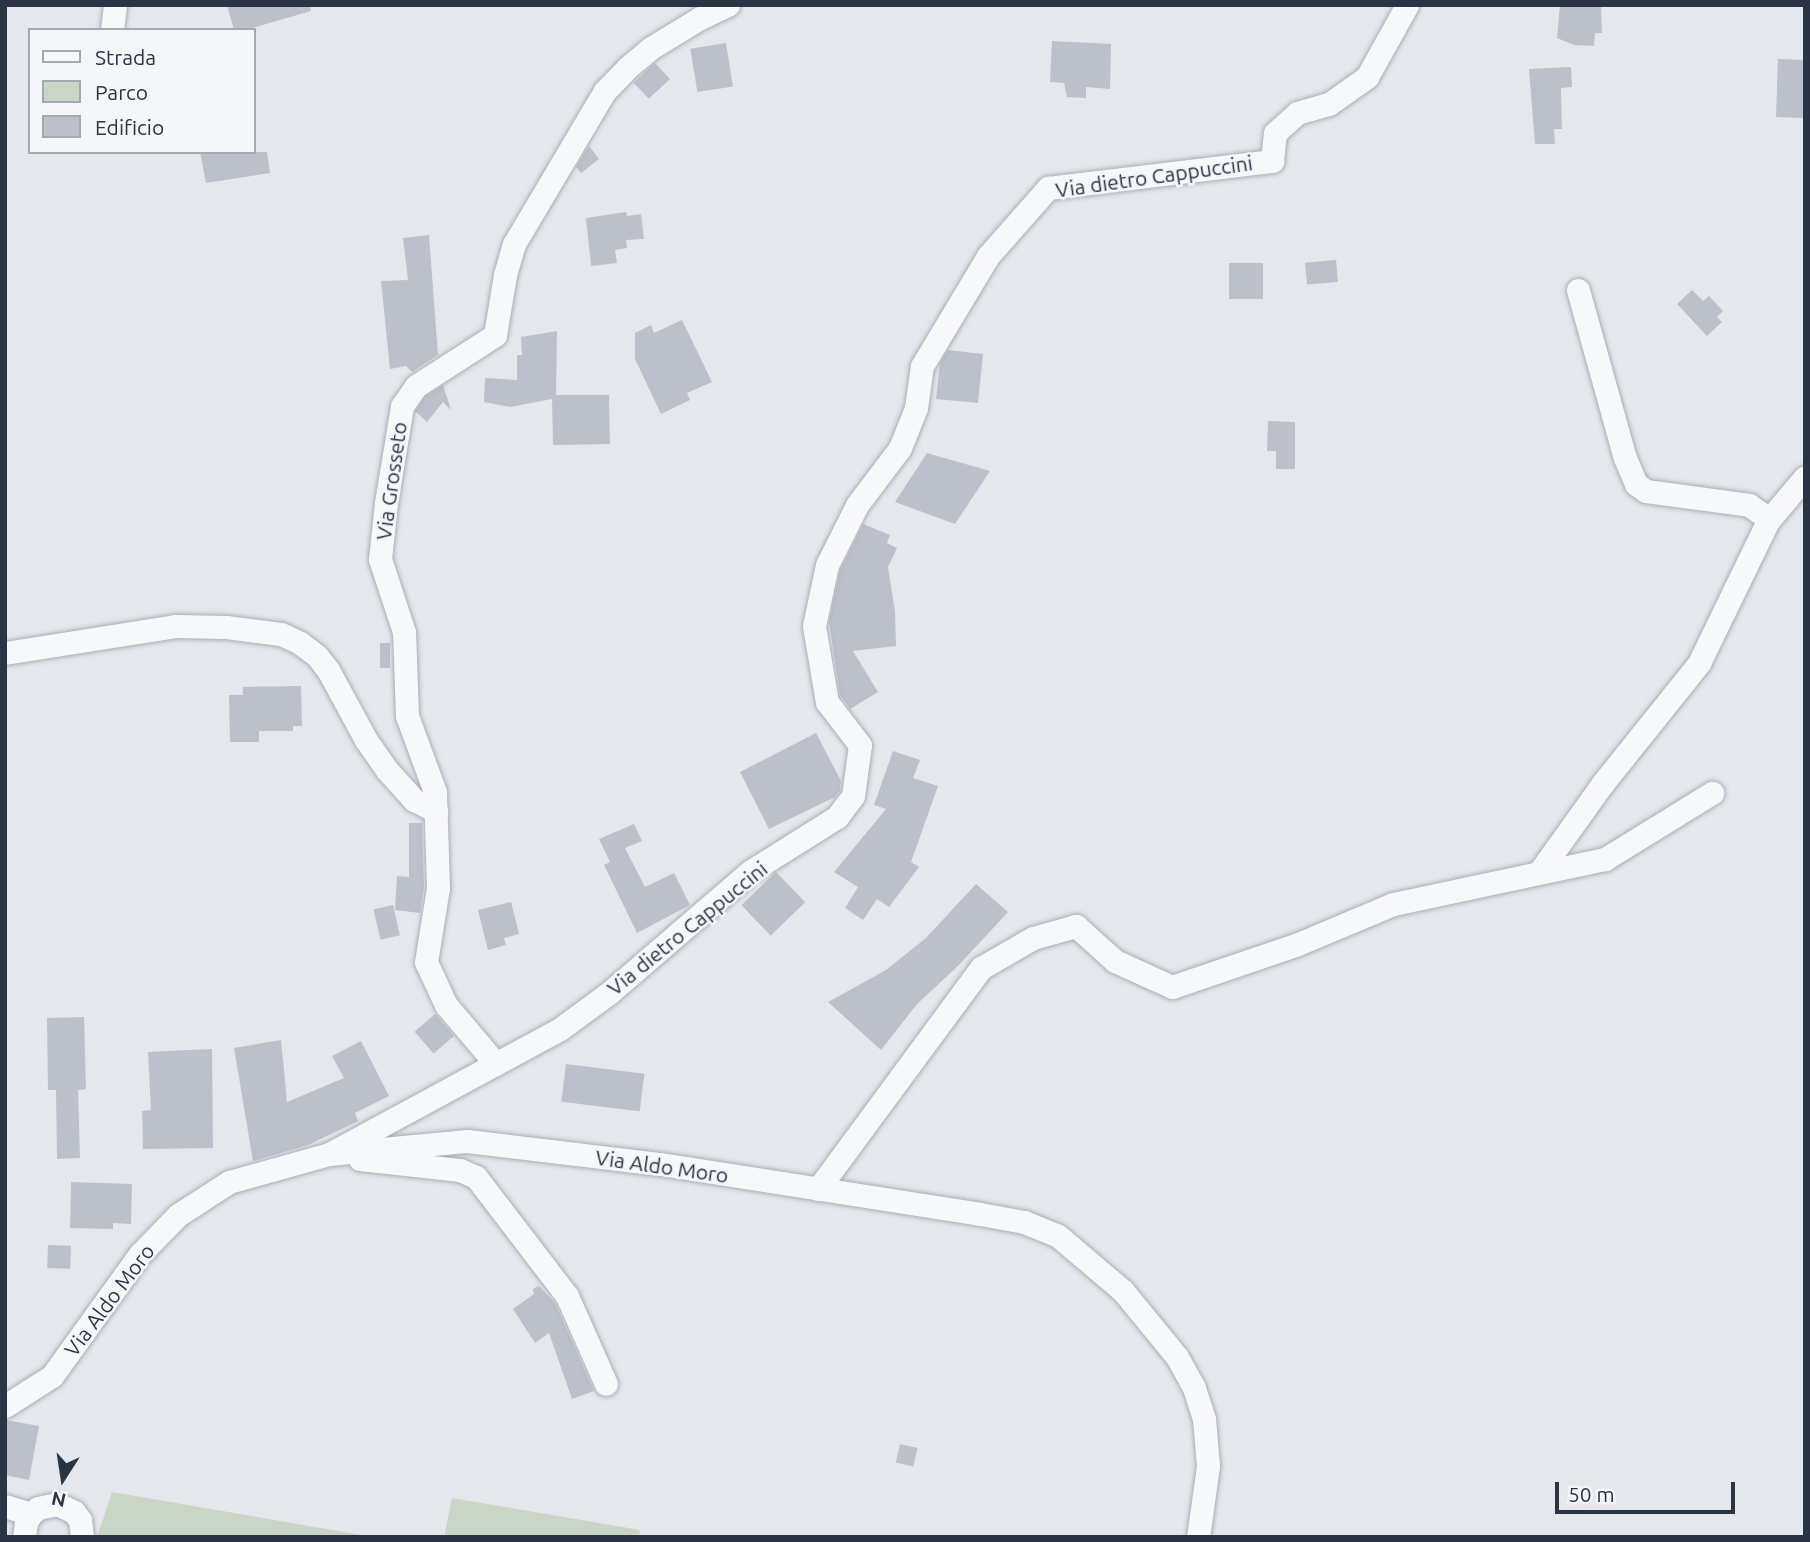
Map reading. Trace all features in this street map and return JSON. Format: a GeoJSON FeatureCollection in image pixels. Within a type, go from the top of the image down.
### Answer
{"type":"FeatureCollection","features":[{"type":"Feature","properties":{"kind":"street"},"geometry":{"type":"LineString","coordinates":[[112,28],[115,5]]}},
{"type":"Feature","properties":{"kind":"street","name":"Via Grosseto"},"geometry":{"type":"LineString","coordinates":[[496,1063],[446,1005],[426,961],[438,888],[435,792],[407,716],[404,632],[380,559],[402,406],[416,386],[495,335],[505,275],[514,244],[605,91],[627,68],[652,48],[700,18],[728,5]]}},
{"type":"Feature","properties":{"kind":"street","name":"Via dietro Cappuccini"},"geometry":{"type":"LineString","coordinates":[[329,1153],[560,1029],[609,993],[751,871],[837,817],[853,796],[860,745],[827,702],[814,626],[827,565],[857,505],[900,448],[916,408],[922,366],[996,247],[1048,188],[1272,161],[1275,132],[1297,113],[1329,104],[1367,77],[1407,5]]}},
{"type":"Feature","properties":{"kind":"street"},"geometry":{"type":"LineString","coordinates":[[1578,290],[1625,458],[1636,484],[1646,491],[1749,505],[1769,519]]}},
{"type":"Feature","properties":{"kind":"street"},"geometry":{"type":"LineString","coordinates":[[1540,871],[1603,783],[1699,663],[1769,519],[1805,477]]}},
{"type":"Feature","properties":{"kind":"street"},"geometry":{"type":"LineString","coordinates":[[5,653],[175,626],[226,627],[281,634],[317,656],[328,670],[366,740],[387,770],[414,800],[436,811]]}},
{"type":"Feature","properties":{"kind":"street"},"geometry":{"type":"LineString","coordinates":[[818,1189],[981,968],[1033,938],[1076,926],[1115,961],[1172,986],[1298,944],[1394,904],[1605,859],[1713,793]]}},
{"type":"Feature","properties":{"kind":"street","name":"Via Aldo Moro"},"geometry":{"type":"LineString","coordinates":[[5,1406],[52,1376],[140,1254],[178,1215],[229,1182],[329,1153],[467,1141],[661,1164],[818,1189],[1024,1222],[1057,1235],[1092,1261],[1123,1292],[1177,1357],[1194,1388],[1203,1419],[1208,1466],[1198,1537]]}},
{"type":"Feature","properties":{"kind":"street"},"geometry":{"type":"LineString","coordinates":[[329,1153],[380,1163],[460,1170],[476,1177],[567,1296],[606,1384]]}},
{"type":"Feature","properties":{"kind":"street"},"geometry":{"type":"LineString","coordinates":[[24,1537],[26,1522],[31,1514],[47,1504],[66,1507],[80,1520],[82,1537]]}},
{"type":"Feature","properties":{"kind":"street"},"geometry":{"type":"LineString","coordinates":[[5,1506],[31,1514]]}},
{"type":"Feature","properties":{"kind":"green space"},"geometry":{"type":"Polygon","coordinates":[[[112,1492],[373,1537],[97,1537],[112,1492]]]}},
{"type":"Feature","properties":{"kind":"green space"},"geometry":{"type":"Polygon","coordinates":[[[452,1498],[640,1530],[639,1537],[444,1537],[452,1498]]]}},
{"type":"Feature","properties":{"kind":"building"},"geometry":{"type":"Polygon","coordinates":[[[227,5],[310,5],[311,11],[252,28],[233,28],[227,5]]]}},
{"type":"Feature","properties":{"kind":"building"},"geometry":{"type":"Polygon","coordinates":[[[1560,5],[1601,5],[1602,33],[1595,33],[1594,46],[1574,45],[1557,38],[1560,5]]]}},
{"type":"Feature","properties":{"kind":"building"},"geometry":{"type":"Polygon","coordinates":[[[1052,41],[1111,44],[1110,89],[1086,87],[1086,98],[1067,97],[1064,83],[1050,82],[1052,41]]]}},
{"type":"Feature","properties":{"kind":"building"},"geometry":{"type":"Polygon","coordinates":[[[726,43],[733,86],[697,92],[690,49],[726,43]]]}},
{"type":"Feature","properties":{"kind":"building"},"geometry":{"type":"Polygon","coordinates":[[[1778,59],[1805,60],[1803,118],[1776,117],[1778,59]]]}},
{"type":"Feature","properties":{"kind":"building"},"geometry":{"type":"Polygon","coordinates":[[[655,63],[670,79],[649,99],[634,83],[655,63]]]}},
{"type":"Feature","properties":{"kind":"building"},"geometry":{"type":"Polygon","coordinates":[[[1571,67],[1572,87],[1561,88],[1562,129],[1554,129],[1555,144],[1535,144],[1529,69],[1571,67]]]}},
{"type":"Feature","properties":{"kind":"building"},"geometry":{"type":"Polygon","coordinates":[[[589,146],[599,159],[581,173],[576,167],[589,146]]]}},
{"type":"Feature","properties":{"kind":"building"},"geometry":{"type":"Polygon","coordinates":[[[267,152],[270,173],[206,183],[200,154],[267,152]]]}},
{"type":"Feature","properties":{"kind":"building"},"geometry":{"type":"Polygon","coordinates":[[[626,212],[627,216],[641,214],[644,239],[626,240],[627,248],[615,250],[617,263],[591,266],[586,218],[626,212]]]}},
{"type":"Feature","properties":{"kind":"building"},"geometry":{"type":"Polygon","coordinates":[[[429,235],[438,355],[412,372],[406,366],[390,369],[381,281],[408,280],[403,238],[429,235]]]}},
{"type":"Feature","properties":{"kind":"building"},"geometry":{"type":"Polygon","coordinates":[[[1336,260],[1338,282],[1307,285],[1305,263],[1336,260]]]}},
{"type":"Feature","properties":{"kind":"building"},"geometry":{"type":"Polygon","coordinates":[[[1229,263],[1263,263],[1263,299],[1229,299],[1229,263]]]}},
{"type":"Feature","properties":{"kind":"building"},"geometry":{"type":"Polygon","coordinates":[[[1692,290],[1703,301],[1709,296],[1723,311],[1717,317],[1722,322],[1707,336],[1677,304],[1692,290]]]}},
{"type":"Feature","properties":{"kind":"building"},"geometry":{"type":"Polygon","coordinates":[[[682,320],[712,382],[687,393],[690,400],[661,414],[635,359],[635,333],[651,325],[654,333],[682,320]]]}},
{"type":"Feature","properties":{"kind":"building"},"geometry":{"type":"Polygon","coordinates":[[[557,331],[556,395],[609,395],[610,444],[553,445],[552,399],[510,407],[484,402],[485,378],[517,380],[517,355],[522,355],[521,337],[557,331]]]}},
{"type":"Feature","properties":{"kind":"building"},"geometry":{"type":"Polygon","coordinates":[[[948,350],[983,354],[978,403],[936,399],[940,362],[948,350]]]}},
{"type":"Feature","properties":{"kind":"building"},"geometry":{"type":"Polygon","coordinates":[[[443,385],[451,410],[443,402],[427,422],[415,411],[426,396],[443,385]]]}},
{"type":"Feature","properties":{"kind":"building"},"geometry":{"type":"Polygon","coordinates":[[[1268,421],[1295,422],[1295,469],[1276,469],[1276,451],[1267,451],[1268,421]]]}},
{"type":"Feature","properties":{"kind":"building"},"geometry":{"type":"Polygon","coordinates":[[[927,453],[990,471],[955,524],[895,502],[927,453]]]}},
{"type":"Feature","properties":{"kind":"building"},"geometry":{"type":"Polygon","coordinates":[[[863,524],[890,535],[887,543],[897,548],[888,567],[895,612],[896,646],[853,651],[878,692],[850,709],[840,695],[829,622],[840,570],[863,524]]]}},
{"type":"Feature","properties":{"kind":"building"},"geometry":{"type":"Polygon","coordinates":[[[380,643],[390,643],[390,668],[380,668],[380,643]]]}},
{"type":"Feature","properties":{"kind":"building"},"geometry":{"type":"Polygon","coordinates":[[[301,686],[302,726],[293,726],[293,731],[259,731],[259,742],[230,742],[229,695],[243,695],[243,687],[301,686]]]}},
{"type":"Feature","properties":{"kind":"building"},"geometry":{"type":"Polygon","coordinates":[[[816,733],[841,781],[840,790],[835,797],[769,829],[740,772],[816,733]]]}},
{"type":"Feature","properties":{"kind":"building"},"geometry":{"type":"Polygon","coordinates":[[[893,751],[920,760],[913,778],[938,786],[911,862],[919,867],[889,907],[877,899],[863,920],[845,908],[858,887],[834,872],[886,809],[874,805],[893,751]]]}},
{"type":"Feature","properties":{"kind":"building"},"geometry":{"type":"Polygon","coordinates":[[[409,823],[422,823],[424,887],[420,913],[395,910],[397,876],[409,877],[409,823]]]}},
{"type":"Feature","properties":{"kind":"building"},"geometry":{"type":"Polygon","coordinates":[[[634,824],[642,841],[625,848],[645,887],[674,873],[690,905],[637,933],[604,865],[610,862],[599,839],[634,824]]]}},
{"type":"Feature","properties":{"kind":"building"},"geometry":{"type":"Polygon","coordinates":[[[776,872],[805,902],[771,936],[741,905],[776,872]]]}},
{"type":"Feature","properties":{"kind":"building"},"geometry":{"type":"Polygon","coordinates":[[[976,884],[1008,912],[958,966],[917,1004],[881,1050],[828,1002],[886,970],[926,938],[976,884]]]}},
{"type":"Feature","properties":{"kind":"building"},"geometry":{"type":"Polygon","coordinates":[[[511,902],[519,934],[504,938],[506,945],[488,950],[478,910],[511,902]]]}},
{"type":"Feature","properties":{"kind":"building"},"geometry":{"type":"Polygon","coordinates":[[[393,905],[400,935],[380,940],[374,909],[393,905]]]}},
{"type":"Feature","properties":{"kind":"building"},"geometry":{"type":"Polygon","coordinates":[[[435,1014],[454,1036],[434,1054],[415,1032],[435,1014]]]}},
{"type":"Feature","properties":{"kind":"building"},"geometry":{"type":"Polygon","coordinates":[[[84,1017],[86,1089],[78,1090],[80,1158],[57,1159],[56,1090],[48,1090],[47,1018],[84,1017]]]}},
{"type":"Feature","properties":{"kind":"building"},"geometry":{"type":"Polygon","coordinates":[[[281,1040],[287,1102],[344,1078],[332,1056],[361,1041],[389,1096],[355,1113],[358,1121],[308,1145],[253,1161],[234,1048],[281,1040]]]}},
{"type":"Feature","properties":{"kind":"building"},"geometry":{"type":"Polygon","coordinates":[[[212,1049],[213,1148],[143,1149],[142,1111],[151,1110],[148,1052],[212,1049]]]}},
{"type":"Feature","properties":{"kind":"building"},"geometry":{"type":"Polygon","coordinates":[[[566,1064],[644,1074],[640,1111],[561,1102],[566,1064]]]}},
{"type":"Feature","properties":{"kind":"building"},"geometry":{"type":"Polygon","coordinates":[[[71,1182],[132,1184],[131,1224],[113,1223],[113,1229],[70,1228],[71,1182]]]}},
{"type":"Feature","properties":{"kind":"building"},"geometry":{"type":"Polygon","coordinates":[[[48,1245],[71,1246],[70,1269],[47,1268],[48,1245]]]}},
{"type":"Feature","properties":{"kind":"building"},"geometry":{"type":"Polygon","coordinates":[[[539,1286],[555,1303],[594,1391],[572,1399],[549,1333],[535,1343],[513,1309],[534,1294],[533,1289],[539,1286]]]}},
{"type":"Feature","properties":{"kind":"building"},"geometry":{"type":"Polygon","coordinates":[[[5,1420],[39,1426],[29,1480],[5,1475],[5,1420]]]}},
{"type":"Feature","properties":{"kind":"building"},"geometry":{"type":"Polygon","coordinates":[[[900,1444],[918,1448],[913,1467],[896,1463],[900,1444]]]}}]}
